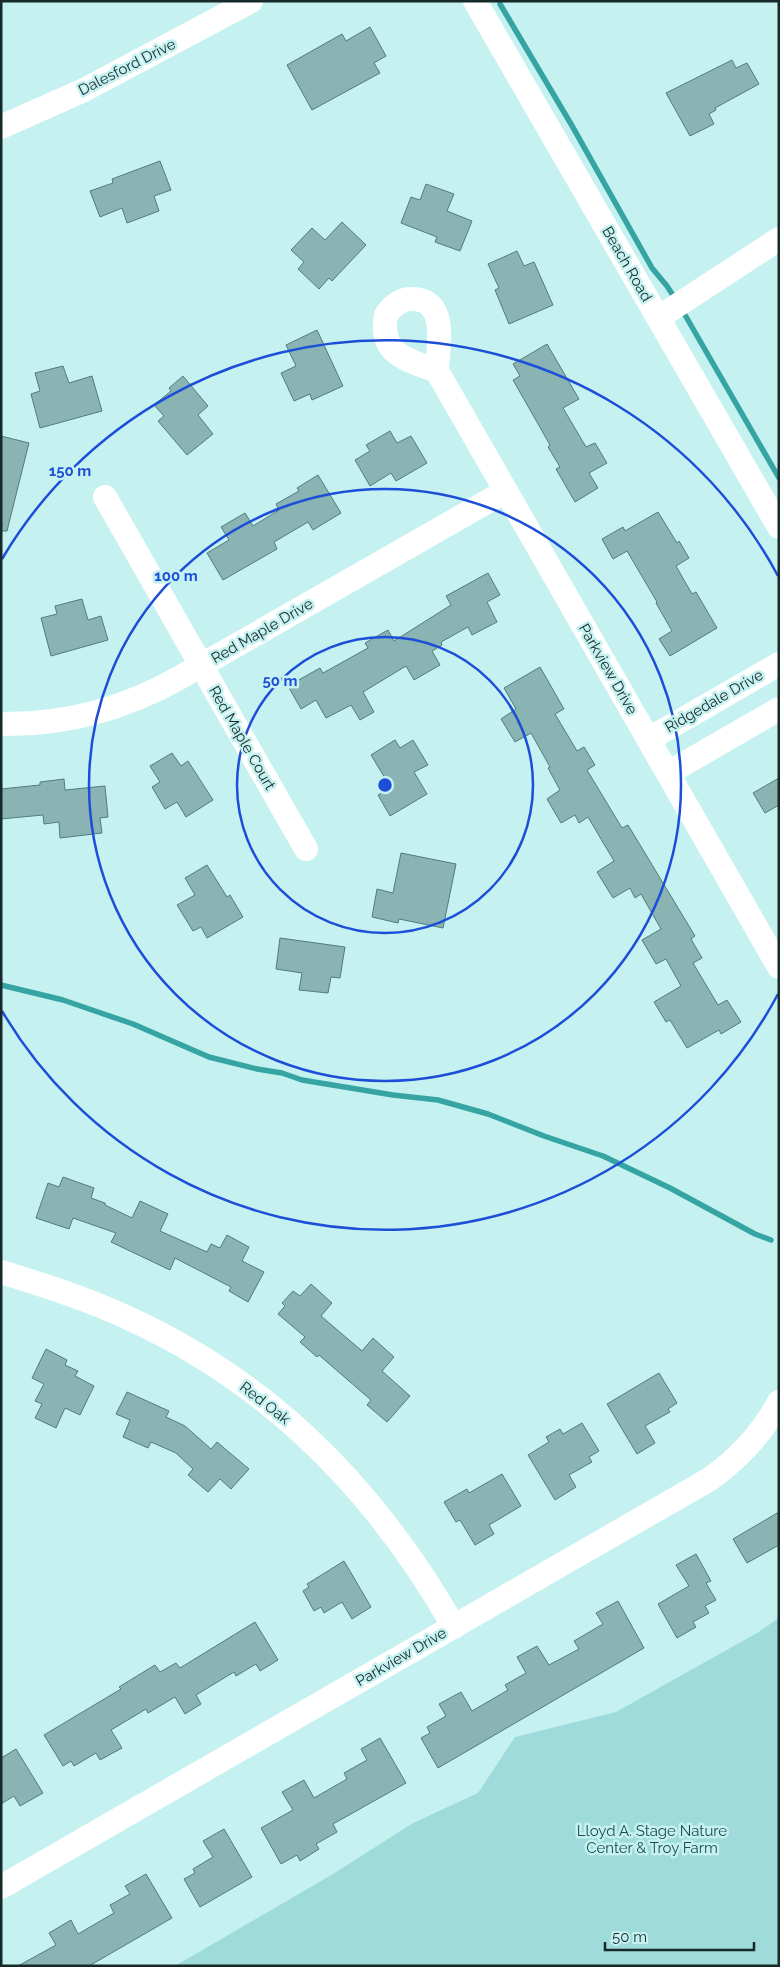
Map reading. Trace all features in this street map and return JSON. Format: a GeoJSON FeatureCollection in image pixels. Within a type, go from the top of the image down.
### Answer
{"type":"FeatureCollection","features":[{"type":"Feature","properties":{"kind":"street","name":"Dalesford Drive"},"geometry":{"type":"LineString","coordinates":[[1,127],[84,90],[179,41],[250,1]]}},
{"type":"Feature","properties":{"kind":"street","name":"Beach Road"},"geometry":{"type":"LineString","coordinates":[[474,1],[779,527]]}},
{"type":"Feature","properties":{"kind":"street"},"geometry":{"type":"LineString","coordinates":[[658,318],[779,239]]}},
{"type":"Feature","properties":{"kind":"street","name":"Parkview Drive"},"geometry":{"type":"LineString","coordinates":[[437,370],[779,967]]}},
{"type":"Feature","properties":{"kind":"street","name":"Red Maple Drive"},"geometry":{"type":"LineString","coordinates":[[1,724],[72,718],[97,713],[143,696],[200,666],[506,491]]}},
{"type":"Feature","properties":{"kind":"street","name":"Red Maple Court"},"geometry":{"type":"LineString","coordinates":[[105,497],[306,849]]}},
{"type":"Feature","properties":{"kind":"street","name":"Ridgedale Drive"},"geometry":{"type":"LineString","coordinates":[[649,739],[779,664]]}},
{"type":"Feature","properties":{"kind":"street"},"geometry":{"type":"LineString","coordinates":[[668,773],[779,709]]}},
{"type":"Feature","properties":{"kind":"street","name":"Red Oak"},"geometry":{"type":"LineString","coordinates":[[1,1272],[99,1305],[142,1325],[218,1367],[257,1395],[311,1440],[374,1508],[417,1565],[454,1627]]}},
{"type":"Feature","properties":{"kind":"street","name":"Parkview Drive"},"geometry":{"type":"LineString","coordinates":[[1,1888],[710,1479],[739,1456],[755,1439],[779,1402]]}},
{"type":"Feature","properties":{"kind":"green space","name":"Lloyd A. Stage Nature Center & Troy Farm"},"geometry":{"type":"Polygon","coordinates":[[[779,1618],[779,1966],[175,1966],[333,1874],[413,1823],[478,1793],[515,1737],[616,1712],[757,1633],[779,1618]]]}},
{"type":"Feature","properties":{"kind":"building"},"geometry":{"type":"Polygon","coordinates":[[[370,27],[386,56],[374,63],[380,73],[312,110],[287,65],[342,34],[346,41],[370,27]]]}},
{"type":"Feature","properties":{"kind":"building"},"geometry":{"type":"Polygon","coordinates":[[[732,60],[736,68],[747,63],[759,84],[715,108],[716,110],[709,114],[714,124],[690,136],[666,93],[732,60]]]}},
{"type":"Feature","properties":{"kind":"building"},"geometry":{"type":"Polygon","coordinates":[[[160,161],[171,190],[154,196],[159,211],[127,223],[122,208],[100,217],[90,191],[113,183],[112,179],[160,161]]]}},
{"type":"Feature","properties":{"kind":"building"},"geometry":{"type":"Polygon","coordinates":[[[426,184],[454,194],[447,211],[472,221],[460,251],[435,242],[437,237],[401,223],[411,197],[420,200],[426,184]]]}},
{"type":"Feature","properties":{"kind":"building"},"geometry":{"type":"Polygon","coordinates":[[[342,222],[366,245],[332,281],[329,278],[319,289],[298,269],[304,262],[291,250],[312,228],[325,240],[342,222]]]}},
{"type":"Feature","properties":{"kind":"building"},"geometry":{"type":"Polygon","coordinates":[[[517,251],[524,266],[534,262],[553,305],[509,324],[495,290],[499,288],[488,264],[517,251]]]}},
{"type":"Feature","properties":{"kind":"building"},"geometry":{"type":"Polygon","coordinates":[[[317,330],[343,386],[312,400],[310,394],[294,401],[281,373],[296,366],[286,345],[317,330]]]}},
{"type":"Feature","properties":{"kind":"building"},"geometry":{"type":"Polygon","coordinates":[[[547,344],[579,399],[563,408],[586,447],[595,443],[607,463],[589,473],[598,488],[575,502],[556,469],[560,467],[548,447],[550,445],[513,380],[520,376],[513,364],[547,344]]]}},
{"type":"Feature","properties":{"kind":"building"},"geometry":{"type":"Polygon","coordinates":[[[63,366],[69,383],[92,376],[102,411],[40,428],[31,394],[40,391],[35,373],[63,366]]]}},
{"type":"Feature","properties":{"kind":"building"},"geometry":{"type":"Polygon","coordinates":[[[183,376],[208,406],[198,415],[213,434],[187,455],[158,421],[164,416],[154,405],[171,391],[169,388],[183,376]]]}},
{"type":"Feature","properties":{"kind":"building"},"geometry":{"type":"Polygon","coordinates":[[[390,431],[397,443],[411,436],[427,463],[396,481],[391,473],[370,486],[355,460],[370,451],[366,445],[390,431]]]}},
{"type":"Feature","properties":{"kind":"building"},"geometry":{"type":"Polygon","coordinates":[[[1,436],[29,443],[7,531],[1,531],[1,436]]]}},
{"type":"Feature","properties":{"kind":"building"},"geometry":{"type":"Polygon","coordinates":[[[318,475],[341,513],[313,530],[308,522],[274,542],[277,549],[223,580],[207,553],[229,540],[221,527],[245,513],[253,526],[279,510],[276,504],[299,491],[297,488],[318,475]]]}},
{"type":"Feature","properties":{"kind":"building"},"geometry":{"type":"Polygon","coordinates":[[[658,512],[677,543],[679,541],[689,558],[676,566],[692,594],[696,592],[717,628],[670,656],[659,639],[672,631],[657,602],[627,551],[613,559],[602,539],[623,527],[625,531],[658,512]]]}},
{"type":"Feature","properties":{"kind":"building"},"geometry":{"type":"Polygon","coordinates":[[[488,573],[500,595],[487,602],[497,622],[472,635],[468,627],[441,642],[442,645],[432,651],[440,665],[414,680],[406,666],[363,692],[374,712],[360,720],[351,705],[326,718],[316,700],[301,709],[288,686],[320,668],[323,673],[368,648],[365,643],[388,630],[394,641],[451,605],[446,596],[488,573]]]}},
{"type":"Feature","properties":{"kind":"building"},"geometry":{"type":"Polygon","coordinates":[[[82,599],[88,620],[101,616],[108,640],[51,656],[41,618],[57,614],[55,606],[82,599]]]}},
{"type":"Feature","properties":{"kind":"building"},"geometry":{"type":"Polygon","coordinates":[[[540,667],[564,709],[555,714],[577,751],[584,747],[595,765],[587,770],[622,828],[628,825],[695,936],[691,939],[702,958],[693,963],[718,1005],[727,1000],[741,1022],[721,1034],[719,1030],[687,1048],[670,1020],[666,1022],[654,1002],[681,986],[666,959],[656,964],[642,940],[661,929],[641,894],[635,898],[630,888],[613,898],[597,872],[614,861],[588,817],[579,823],[575,815],[561,823],[547,799],[560,790],[548,768],[550,767],[531,733],[515,742],[501,719],[516,709],[504,688],[540,667]]]}},
{"type":"Feature","properties":{"kind":"building"},"geometry":{"type":"Polygon","coordinates":[[[395,740],[400,748],[413,740],[428,765],[414,772],[427,794],[390,816],[378,795],[391,788],[371,755],[395,740]]]}},
{"type":"Feature","properties":{"kind":"building"},"geometry":{"type":"Polygon","coordinates":[[[172,753],[181,766],[188,761],[213,800],[186,817],[177,802],[165,809],[152,787],[160,782],[150,766],[172,753]]]}},
{"type":"Feature","properties":{"kind":"building"},"geometry":{"type":"Polygon","coordinates":[[[779,778],[779,805],[765,813],[753,793],[779,778]]]}},
{"type":"Feature","properties":{"kind":"building"},"geometry":{"type":"Polygon","coordinates":[[[64,779],[65,790],[105,786],[108,817],[100,818],[102,833],[60,838],[59,822],[44,824],[43,815],[1,819],[1,789],[40,785],[40,782],[64,779]]]}},
{"type":"Feature","properties":{"kind":"building"},"geometry":{"type":"Polygon","coordinates":[[[401,853],[456,864],[443,928],[399,919],[398,923],[372,917],[377,889],[393,893],[401,853]]]}},
{"type":"Feature","properties":{"kind":"building"},"geometry":{"type":"Polygon","coordinates":[[[207,865],[227,897],[230,895],[243,917],[207,938],[201,927],[193,931],[177,905],[195,895],[185,878],[207,865]]]}},
{"type":"Feature","properties":{"kind":"building"},"geometry":{"type":"Polygon","coordinates":[[[280,938],[345,947],[340,978],[331,977],[328,993],[299,990],[302,973],[276,969],[280,938]]]}},
{"type":"Feature","properties":{"kind":"building"},"geometry":{"type":"Polygon","coordinates":[[[63,1177],[94,1188],[91,1198],[105,1203],[105,1205],[132,1218],[140,1201],[168,1214],[160,1231],[207,1252],[211,1244],[220,1248],[227,1235],[249,1247],[242,1261],[264,1272],[248,1302],[229,1291],[231,1287],[175,1258],[170,1270],[111,1242],[116,1233],[73,1218],[69,1229],[36,1218],[48,1183],[59,1187],[63,1177]]]}},
{"type":"Feature","properties":{"kind":"building"},"geometry":{"type":"Polygon","coordinates":[[[311,1284],[332,1303],[321,1316],[362,1351],[373,1338],[394,1357],[382,1371],[410,1396],[387,1422],[367,1405],[371,1400],[319,1355],[317,1357],[300,1342],[305,1337],[278,1314],[285,1306],[282,1303],[293,1291],[300,1296],[311,1284]]]}},
{"type":"Feature","properties":{"kind":"building"},"geometry":{"type":"Polygon","coordinates":[[[46,1349],[67,1360],[65,1365],[78,1371],[75,1376],[94,1386],[80,1415],[65,1408],[56,1428],[35,1418],[42,1404],[35,1401],[44,1384],[32,1378],[46,1349]]]}},
{"type":"Feature","properties":{"kind":"building"},"geometry":{"type":"Polygon","coordinates":[[[659,1373],[677,1403],[668,1409],[670,1412],[645,1426],[655,1443],[637,1454],[607,1404],[659,1373]]]}},
{"type":"Feature","properties":{"kind":"building"},"geometry":{"type":"Polygon","coordinates":[[[127,1392],[169,1411],[166,1417],[185,1426],[211,1449],[217,1442],[249,1469],[231,1489],[220,1479],[208,1492],[188,1475],[193,1469],[176,1453],[151,1442],[148,1448],[123,1437],[130,1420],[116,1414],[127,1392]]]}},
{"type":"Feature","properties":{"kind":"building"},"geometry":{"type":"Polygon","coordinates":[[[582,1423],[599,1451],[589,1457],[592,1462],[569,1475],[576,1487],[555,1500],[528,1455],[549,1442],[546,1437],[560,1429],[563,1434],[582,1423]]]}},
{"type":"Feature","properties":{"kind":"building"},"geometry":{"type":"Polygon","coordinates":[[[502,1474],[521,1506],[489,1525],[494,1534],[475,1545],[460,1520],[456,1522],[444,1502],[467,1489],[469,1493],[502,1474]]]}},
{"type":"Feature","properties":{"kind":"building"},"geometry":{"type":"Polygon","coordinates":[[[779,1512],[779,1545],[747,1563],[733,1539],[779,1512]]]}},
{"type":"Feature","properties":{"kind":"building"},"geometry":{"type":"Polygon","coordinates":[[[696,1554],[711,1581],[706,1583],[716,1600],[705,1606],[709,1613],[693,1622],[696,1627],[677,1638],[658,1604],[689,1586],[676,1565],[696,1554]]]}},
{"type":"Feature","properties":{"kind":"building"},"geometry":{"type":"Polygon","coordinates":[[[344,1561],[371,1607],[352,1619],[342,1602],[324,1613],[321,1607],[314,1611],[303,1591],[309,1587],[307,1584],[344,1561]]]}},
{"type":"Feature","properties":{"kind":"building"},"geometry":{"type":"Polygon","coordinates":[[[618,1601],[644,1648],[438,1768],[421,1738],[430,1733],[427,1727],[446,1716],[439,1704],[461,1692],[472,1711],[508,1690],[505,1685],[526,1673],[517,1657],[537,1646],[549,1665],[579,1649],[574,1641],[603,1624],[596,1613],[618,1601]]]}},
{"type":"Feature","properties":{"kind":"building"},"geometry":{"type":"Polygon","coordinates":[[[255,1622],[278,1660],[260,1671],[256,1664],[236,1676],[234,1672],[196,1695],[201,1704],[185,1714],[175,1697],[148,1713],[146,1709],[111,1730],[122,1748],[100,1760],[96,1753],[74,1766],[71,1761],[63,1766],[44,1735],[121,1689],[119,1687],[155,1665],[160,1672],[176,1663],[180,1668],[255,1622]]]}},
{"type":"Feature","properties":{"kind":"building"},"geometry":{"type":"Polygon","coordinates":[[[380,1738],[406,1783],[333,1824],[337,1832],[316,1844],[319,1849],[300,1861],[297,1855],[281,1864],[261,1828],[293,1810],[282,1792],[304,1780],[314,1798],[347,1779],[344,1773],[367,1760],[361,1749],[380,1738]]]}},
{"type":"Feature","properties":{"kind":"building"},"geometry":{"type":"Polygon","coordinates":[[[16,1749],[43,1793],[20,1806],[14,1796],[1,1804],[1,1758],[16,1749]]]}},
{"type":"Feature","properties":{"kind":"building"},"geometry":{"type":"Polygon","coordinates":[[[224,1829],[252,1877],[200,1907],[184,1879],[195,1873],[193,1869],[213,1857],[203,1841],[224,1829]]]}},
{"type":"Feature","properties":{"kind":"building"},"geometry":{"type":"Polygon","coordinates":[[[146,1874],[172,1918],[89,1966],[18,1966],[56,1945],[49,1933],[71,1920],[78,1934],[114,1913],[110,1905],[130,1894],[125,1886],[146,1874]]]}},
{"type":"Feature","properties":{"kind":"waterway"},"geometry":{"type":"LineString","coordinates":[[500,4],[571,124],[652,268],[676,300]]}},
{"type":"Feature","properties":{"kind":"waterway"},"geometry":{"type":"LineString","coordinates":[[681,308],[779,478]]}},
{"type":"Feature","properties":{"kind":"waterway"},"geometry":{"type":"LineString","coordinates":[[1,985],[63,1000],[133,1024],[209,1057],[282,1073],[302,1080],[393,1095],[438,1100],[488,1114],[603,1156],[670,1188],[755,1234],[771,1240]]}}]}
